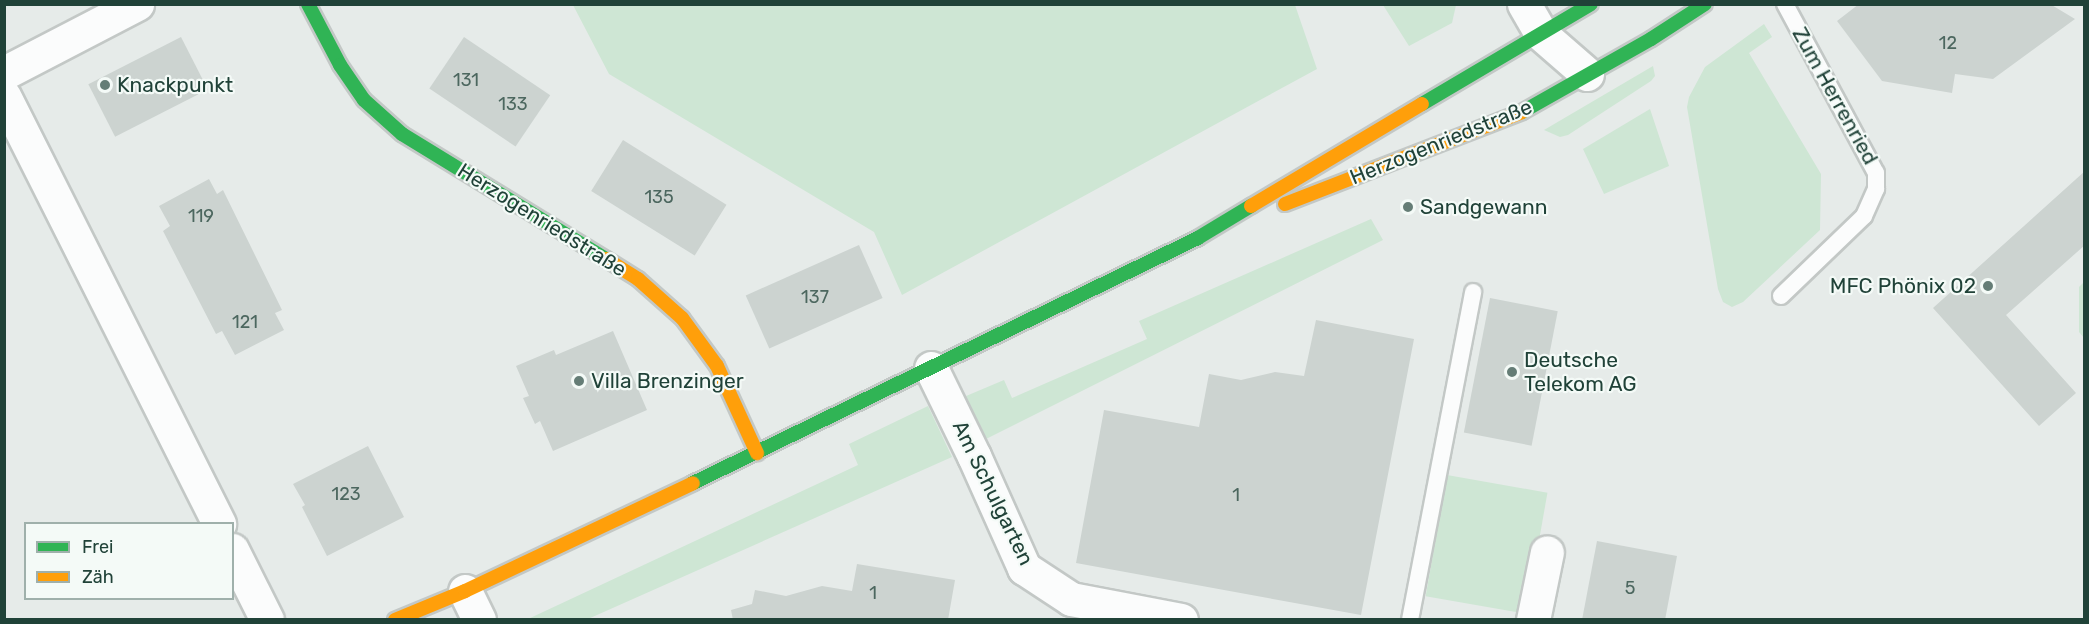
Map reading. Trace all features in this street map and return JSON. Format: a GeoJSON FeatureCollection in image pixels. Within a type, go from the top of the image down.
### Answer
{"type":"FeatureCollection","features":[{"type":"Feature","properties":{"kind":"street"},"geometry":{"type":"LineString","coordinates":[[4,73],[137,4]]}},
{"type":"Feature","properties":{"kind":"street","name":"Herzogenriedstraße"},"geometry":{"type":"LineString","coordinates":[[308,4],[340,65],[364,100],[402,134],[638,279],[682,318],[717,366],[757,453]]}},
{"type":"Feature","properties":{"kind":"street"},"geometry":{"type":"LineString","coordinates":[[1524,4],[1541,34],[1587,75]]}},
{"type":"Feature","properties":{"kind":"street","name":"Herzogenriedstraße"},"geometry":{"type":"LineString","coordinates":[[1198,238],[1517,115],[1705,4]]}},
{"type":"Feature","properties":{"kind":"street"},"geometry":{"type":"LineString","coordinates":[[1580,8],[1587,75]]}},
{"type":"Feature","properties":{"kind":"street","name":"Herzogenriedstraße"},"geometry":{"type":"LineString","coordinates":[[395,620],[465,591],[757,453],[1198,238],[1541,34],[1580,8]]}},
{"type":"Feature","properties":{"kind":"street"},"geometry":{"type":"LineString","coordinates":[[4,96],[218,522]]}},
{"type":"Feature","properties":{"kind":"street","name":"Am Schulgarten"},"geometry":{"type":"LineString","coordinates":[[931,368],[974,456],[1024,568],[1071,599],[1181,620]]}},
{"type":"Feature","properties":{"kind":"street"},"geometry":{"type":"LineString","coordinates":[[1533,620],[1546,552]]}},
{"type":"Feature","properties":{"kind":"street"},"geometry":{"type":"LineString","coordinates":[[234,554],[267,620]]}},
{"type":"Feature","properties":{"kind":"street"},"geometry":{"type":"LineString","coordinates":[[465,591],[479,620]]}},
{"type":"Feature","properties":{"kind":"lane","name":"Zum Herrenried"},"geometry":{"type":"LineString","coordinates":[[1781,296],[1864,216],[1876,189],[1876,173],[1785,4]]}},
{"type":"Feature","properties":{"kind":"lane"},"geometry":{"type":"LineString","coordinates":[[1410,620],[1473,292]]}},
{"type":"Feature","properties":{"kind":"green space"},"geometry":{"type":"Polygon","coordinates":[[[573,5],[1295,5],[1317,69],[902,295],[874,232],[609,74],[573,5]]]}},
{"type":"Feature","properties":{"kind":"green space"},"geometry":{"type":"Polygon","coordinates":[[[1383,5],[1456,5],[1452,23],[1409,46],[1383,5]]]}},
{"type":"Feature","properties":{"kind":"green space"},"geometry":{"type":"Polygon","coordinates":[[[1764,24],[1772,37],[1749,53],[1821,174],[1820,230],[1743,302],[1732,307],[1723,302],[1718,289],[1687,107],[1689,97],[1705,67],[1764,24]]]}},
{"type":"Feature","properties":{"kind":"green space"},"geometry":{"type":"Polygon","coordinates":[[[1653,66],[1655,76],[1651,81],[1568,135],[1560,137],[1544,130],[1653,66]]]}},
{"type":"Feature","properties":{"kind":"green space"},"geometry":{"type":"Polygon","coordinates":[[[1650,109],[1669,166],[1604,194],[1583,149],[1650,109]]]}},
{"type":"Feature","properties":{"kind":"green space"},"geometry":{"type":"Polygon","coordinates":[[[1371,219],[1383,240],[978,443],[959,399],[1004,380],[1012,398],[1147,339],[1139,321],[1371,219]]]}},
{"type":"Feature","properties":{"kind":"green space"},"geometry":{"type":"Polygon","coordinates":[[[2084,282],[2084,338],[2079,332],[2079,287],[2084,282]]]}},
{"type":"Feature","properties":{"kind":"green space"},"geometry":{"type":"Polygon","coordinates":[[[928,406],[952,457],[588,619],[528,619],[858,465],[849,444],[928,406]]]}},
{"type":"Feature","properties":{"kind":"green space"},"geometry":{"type":"Polygon","coordinates":[[[1447,475],[1547,493],[1526,614],[1426,596],[1447,475]]]}},
{"type":"Feature","properties":{"kind":"building"},"geometry":{"type":"Polygon","coordinates":[[[1859,4],[2050,4],[2075,19],[1993,79],[1955,74],[1952,93],[1882,81],[1837,21],[1859,4]]]}},
{"type":"Feature","properties":{"kind":"building"},"geometry":{"type":"Polygon","coordinates":[[[181,37],[208,90],[115,137],[88,84],[181,37]]]}},
{"type":"Feature","properties":{"kind":"building"},"geometry":{"type":"Polygon","coordinates":[[[464,37],[550,95],[516,147],[429,88],[464,37]]]}},
{"type":"Feature","properties":{"kind":"building"},"geometry":{"type":"Polygon","coordinates":[[[623,140],[726,205],[695,256],[591,191],[623,140]]]}},
{"type":"Feature","properties":{"kind":"building"},"geometry":{"type":"Polygon","coordinates":[[[2085,171],[2085,245],[2006,315],[2076,393],[2039,426],[1933,308],[2085,171]]]}},
{"type":"Feature","properties":{"kind":"building"},"geometry":{"type":"Polygon","coordinates":[[[209,179],[217,194],[223,190],[282,310],[275,313],[284,330],[235,355],[222,331],[216,334],[163,231],[170,226],[159,206],[209,179]]]}},
{"type":"Feature","properties":{"kind":"building"},"geometry":{"type":"Polygon","coordinates":[[[859,245],[883,298],[769,348],[746,295],[859,245]]]}},
{"type":"Feature","properties":{"kind":"building","name":"Deutsche Telekom AG"},"geometry":{"type":"Polygon","coordinates":[[[1490,298],[1558,311],[1532,446],[1464,432],[1490,298]]]}},
{"type":"Feature","properties":{"kind":"building"},"geometry":{"type":"Polygon","coordinates":[[[1316,320],[1414,339],[1361,615],[1076,563],[1104,410],[1199,427],[1209,374],[1241,380],[1275,372],[1304,376],[1316,320]]]}},
{"type":"Feature","properties":{"kind":"building","name":"Villa Brenzinger"},"geometry":{"type":"Polygon","coordinates":[[[613,331],[647,410],[553,451],[540,421],[535,424],[523,398],[529,396],[516,366],[554,350],[556,355],[613,331]]]}},
{"type":"Feature","properties":{"kind":"building"},"geometry":{"type":"Polygon","coordinates":[[[368,446],[404,517],[327,556],[302,507],[305,505],[293,484],[368,446]]]}},
{"type":"Feature","properties":{"kind":"building"},"geometry":{"type":"Polygon","coordinates":[[[1597,541],[1677,556],[1665,620],[1582,620],[1597,541]]]}},
{"type":"Feature","properties":{"kind":"building"},"geometry":{"type":"Polygon","coordinates":[[[857,564],[955,580],[948,620],[733,620],[731,610],[752,604],[755,590],[786,596],[822,586],[852,591],[857,564]]]}},
{"type":"Feature","properties":{"kind":"traffic: fast"},"geometry":{"type":"LineString","coordinates":[[308,4],[340,65],[364,100],[402,134],[606,259]]}},
{"type":"Feature","properties":{"kind":"traffic: fast"},"geometry":{"type":"LineString","coordinates":[[1422,104],[1591,4]]}},
{"type":"Feature","properties":{"kind":"traffic: fast"},"geometry":{"type":"LineString","coordinates":[[1522,112],[1651,39],[1705,4]]}},
{"type":"Feature","properties":{"kind":"traffic: fast"},"geometry":{"type":"LineString","coordinates":[[693,483],[1198,238],[1251,206]]}},
{"type":"Feature","properties":{"kind":"traffic: slow"},"geometry":{"type":"LineString","coordinates":[[1251,206],[1422,104]]}},
{"type":"Feature","properties":{"kind":"traffic: slow"},"geometry":{"type":"LineString","coordinates":[[1285,204],[1522,112]]}},
{"type":"Feature","properties":{"kind":"traffic: slow"},"geometry":{"type":"LineString","coordinates":[[606,259],[638,279],[682,318],[717,366],[757,453]]}},
{"type":"Feature","properties":{"kind":"traffic: slow"},"geometry":{"type":"LineString","coordinates":[[395,620],[465,591],[693,483]]}},
{"type":"Feature","properties":{"kind":"place","name":"Knackpunkt"},"geometry":{"type":"Point","coordinates":[105,85]}},
{"type":"Feature","properties":{"kind":"place","name":"Sandgewann"},"geometry":{"type":"Point","coordinates":[1408,207]}},
{"type":"Feature","properties":{"kind":"place","name":"MFC Phönix 02"},"geometry":{"type":"Point","coordinates":[1988,286]}},
{"type":"Feature","properties":{"kind":"place","name":"Deutsche Telekom AG"},"geometry":{"type":"Point","coordinates":[1512,372]}},
{"type":"Feature","properties":{"kind":"place","name":"Villa Brenzinger"},"geometry":{"type":"Point","coordinates":[579,381]}}]}
